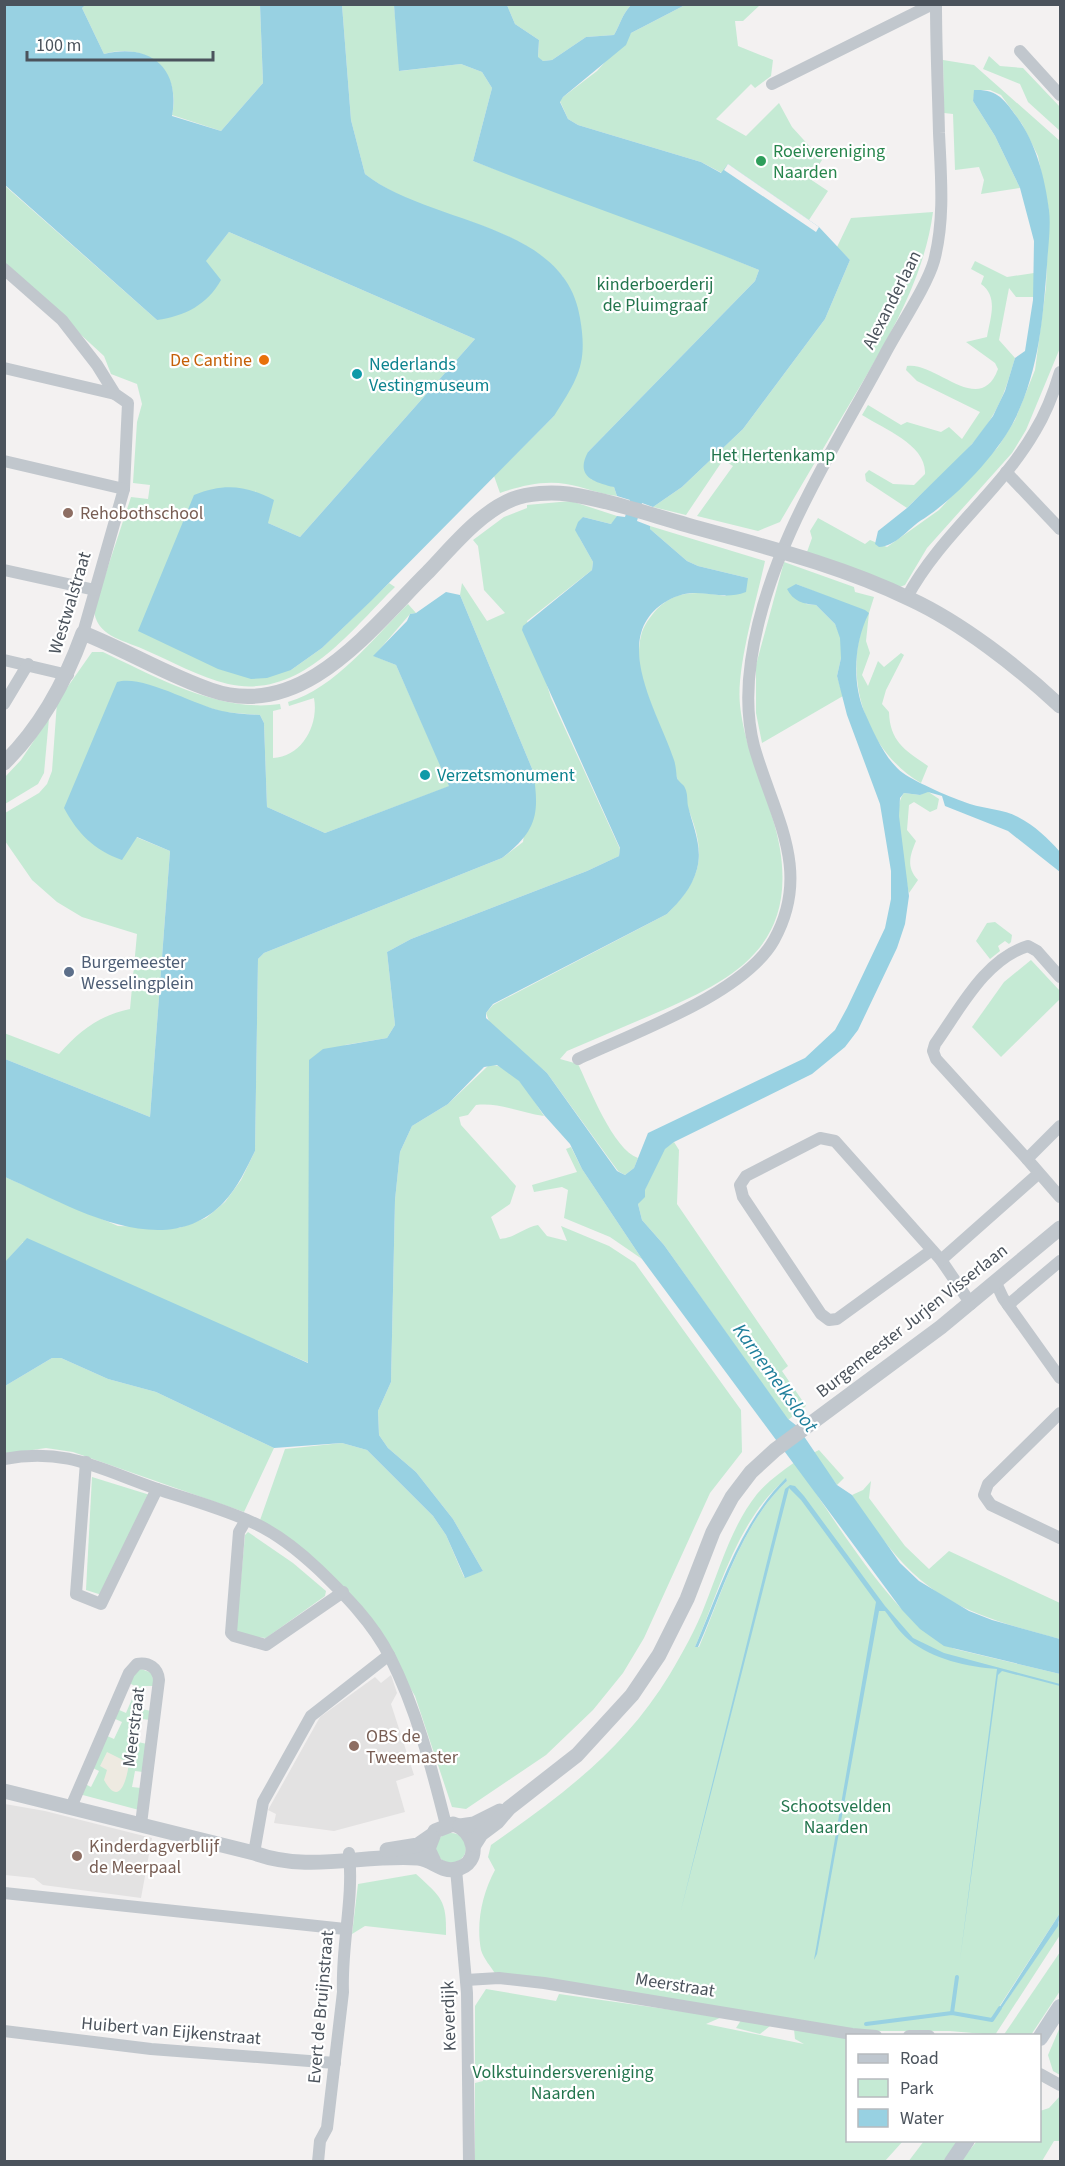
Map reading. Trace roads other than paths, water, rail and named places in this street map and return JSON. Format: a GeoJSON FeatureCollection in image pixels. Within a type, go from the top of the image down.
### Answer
{"type":"FeatureCollection","features":[{"type":"Feature","properties":{"kind":"main road"},"geometry":{"type":"LineString","coordinates":[[1041,2036],[1060,2007]]}},
{"type":"Feature","properties":{"kind":"main road"},"geometry":{"type":"LineString","coordinates":[[952,2162],[967,2142]]}},
{"type":"Feature","properties":{"kind":"street"},"geometry":{"type":"LineString","coordinates":[[772,84],[934,4]]}},
{"type":"Feature","properties":{"kind":"street","name":"Alexanderlaan"},"geometry":{"type":"LineString","coordinates":[[578,1059],[721,992],[753,967],[774,941],[781,923],[790,895],[790,859],[784,828],[754,744],[748,687],[753,648],[764,605],[791,528],[933,264],[942,196],[934,4]]}},
{"type":"Feature","properties":{"kind":"street"},"geometry":{"type":"LineString","coordinates":[[1020,51],[1060,95]]}},
{"type":"Feature","properties":{"kind":"street","name":"Westwalstraat"},"geometry":{"type":"LineString","coordinates":[[4,269],[62,320],[97,364],[115,394],[128,403],[124,489],[83,633],[68,675],[33,729],[6,760]]}},
{"type":"Feature","properties":{"kind":"street"},"geometry":{"type":"LineString","coordinates":[[4,278],[23,284]]}},
{"type":"Feature","properties":{"kind":"street"},"geometry":{"type":"LineString","coordinates":[[4,368],[115,394]]}},
{"type":"Feature","properties":{"kind":"street"},"geometry":{"type":"LineString","coordinates":[[907,597],[950,534],[1006,472],[1036,431],[1060,372]]}},
{"type":"Feature","properties":{"kind":"street"},"geometry":{"type":"LineString","coordinates":[[4,461],[124,489]]}},
{"type":"Feature","properties":{"kind":"street"},"geometry":{"type":"LineString","coordinates":[[1006,472],[1060,528]]}},
{"type":"Feature","properties":{"kind":"street"},"geometry":{"type":"LineString","coordinates":[[83,633],[212,690],[242,696],[281,692],[306,682],[327,669],[477,523],[513,499],[543,493],[566,494],[634,510],[782,551],[907,597],[958,627],[1039,686],[1060,706]]}},
{"type":"Feature","properties":{"kind":"street"},"geometry":{"type":"LineString","coordinates":[[4,570],[95,590]]}},
{"type":"Feature","properties":{"kind":"street"},"geometry":{"type":"LineString","coordinates":[[4,660],[68,675]]}},
{"type":"Feature","properties":{"kind":"street"},"geometry":{"type":"LineString","coordinates":[[4,704],[28,664]]}},
{"type":"Feature","properties":{"kind":"street"},"geometry":{"type":"LineString","coordinates":[[1060,976],[1037,951],[1028,946],[1019,949],[982,977],[935,1044],[933,1051],[936,1059],[1060,1197]]}},
{"type":"Feature","properties":{"kind":"street"},"geometry":{"type":"LineString","coordinates":[[1028,1159],[1060,1126]]}},
{"type":"Feature","properties":{"kind":"street"},"geometry":{"type":"LineString","coordinates":[[932,1250],[837,1319],[829,1320],[821,1314],[743,1197],[740,1185],[746,1176],[820,1138],[828,1137],[835,1141],[941,1260],[971,1304]]}},
{"type":"Feature","properties":{"kind":"street"},"geometry":{"type":"LineString","coordinates":[[941,1260],[1038,1174]]}},
{"type":"Feature","properties":{"kind":"street","name":"Burgemeester Jurjen Visserlaan"},"geometry":{"type":"LineString","coordinates":[[474,1845],[481,1834],[497,1822],[509,1808],[578,1755],[632,1695],[659,1655],[683,1608],[713,1532],[732,1497],[751,1472],[775,1450],[971,1304],[1060,1228]]}},
{"type":"Feature","properties":{"kind":"street"},"geometry":{"type":"LineString","coordinates":[[1008,1305],[1060,1261]]}},
{"type":"Feature","properties":{"kind":"street"},"geometry":{"type":"LineString","coordinates":[[996,1283],[1008,1305],[1060,1378]]}},
{"type":"Feature","properties":{"kind":"street"},"geometry":{"type":"LineString","coordinates":[[1060,1413],[988,1484],[984,1495],[991,1505],[1060,1538]]}},
{"type":"Feature","properties":{"kind":"street"},"geometry":{"type":"LineString","coordinates":[[4,1459],[52,1455],[86,1462],[158,1489],[210,1505],[246,1520],[276,1535],[307,1559],[343,1592],[366,1620],[389,1655],[453,1825],[471,1836],[474,1845],[469,1861],[456,1869],[440,1867],[434,1862],[428,1849],[431,1836]]}},
{"type":"Feature","properties":{"kind":"street"},"geometry":{"type":"LineString","coordinates":[[86,1462],[76,1594],[101,1604],[158,1489]]}},
{"type":"Feature","properties":{"kind":"street"},"geometry":{"type":"LineString","coordinates":[[246,1520],[239,1532],[231,1633],[234,1636],[266,1645],[343,1592]]}},
{"type":"Feature","properties":{"kind":"street"},"geometry":{"type":"LineString","coordinates":[[254,1853],[262,1802],[311,1716],[389,1655]]}},
{"type":"Feature","properties":{"kind":"street","name":"Meerstraat"},"geometry":{"type":"LineString","coordinates":[[70,1807],[129,1673],[137,1664],[149,1665],[156,1669],[159,1680],[141,1824]]}},
{"type":"Feature","properties":{"kind":"street"},"geometry":{"type":"LineString","coordinates":[[4,1791],[254,1853],[350,1858],[413,1858],[434,1862]]}},
{"type":"Feature","properties":{"kind":"street","name":"Burgemeester Jurjen Visserlaan"},"geometry":{"type":"LineString","coordinates":[[453,1825],[474,1824],[509,1808]]}},
{"type":"Feature","properties":{"kind":"street"},"geometry":{"type":"LineString","coordinates":[[350,1858],[413,1847],[453,1825]]}},
{"type":"Feature","properties":{"kind":"street","name":"Evert de Bruijnstraat"},"geometry":{"type":"LineString","coordinates":[[318,2162],[320,2141],[327,2128],[343,1992],[341,1976],[350,1858]]}},
{"type":"Feature","properties":{"kind":"street","name":"Keverdijk"},"geometry":{"type":"LineString","coordinates":[[456,1869],[466,1980],[469,2162]]}},
{"type":"Feature","properties":{"kind":"street"},"geometry":{"type":"LineString","coordinates":[[4,1893],[345,1929]]}},
{"type":"Feature","properties":{"kind":"street","name":"Meerstraat"},"geometry":{"type":"LineString","coordinates":[[466,1980],[499,1978],[544,1983],[852,2034]]}},
{"type":"Feature","properties":{"kind":"street","name":"Huibert van Eijkenstraat"},"geometry":{"type":"LineString","coordinates":[[4,2031],[168,2051],[335,2064]]}},
{"type":"Feature","properties":{"kind":"street"},"geometry":{"type":"LineString","coordinates":[[1041,2075],[1060,2085]]}},
{"type":"Feature","properties":{"kind":"water"},"geometry":{"type":"Polygon","coordinates":[[[5,4],[85,5],[82,8],[104,54],[120,51],[135,52],[158,62],[172,84],[174,99],[172,116],[221,131],[263,83],[260,5],[342,5],[351,120],[365,174],[392,191],[522,243],[549,262],[569,286],[580,318],[582,359],[575,380],[554,416],[372,600],[322,648],[291,670],[267,678],[251,679],[218,669],[138,631],[194,495],[225,487],[253,491],[274,500],[268,523],[300,537],[475,339],[229,232],[206,261],[221,280],[215,289],[194,308],[177,316],[157,320],[5,185],[5,4]]]}},
{"type":"Feature","properties":{"kind":"water"},"geometry":{"type":"Polygon","coordinates":[[[394,5],[507,5],[515,24],[539,40],[538,57],[543,61],[552,60],[586,37],[614,35],[631,5],[685,5],[631,33],[626,45],[563,97],[560,102],[568,119],[578,125],[701,162],[721,173],[728,164],[819,227],[850,260],[825,319],[743,429],[682,487],[653,507],[642,503],[637,521],[650,526],[650,529],[687,561],[698,566],[748,578],[746,592],[736,595],[698,593],[678,596],[667,601],[650,616],[641,634],[639,655],[643,677],[674,760],[677,778],[686,790],[697,837],[699,861],[692,882],[667,914],[493,1004],[486,1013],[486,1018],[547,1073],[617,1171],[625,1175],[634,1168],[648,1133],[805,1058],[835,1030],[885,928],[891,899],[891,871],[880,804],[847,715],[837,676],[841,658],[840,638],[835,624],[816,605],[799,601],[787,589],[796,584],[869,613],[860,636],[856,675],[864,711],[880,745],[891,761],[903,773],[935,790],[970,804],[1012,814],[1030,824],[1060,852],[1060,872],[1008,831],[945,806],[942,796],[928,792],[920,795],[904,793],[900,798],[899,816],[909,896],[905,924],[897,948],[858,1030],[845,1047],[812,1074],[674,1142],[665,1149],[645,1190],[645,1197],[638,1204],[642,1220],[664,1245],[788,1419],[797,1426],[837,1485],[852,1495],[900,1563],[919,1581],[969,1611],[992,1620],[1060,1639],[1060,1674],[944,1646],[920,1629],[902,1610],[642,1259],[582,1169],[570,1144],[544,1115],[519,1081],[497,1065],[484,1067],[448,1104],[412,1126],[400,1152],[395,1200],[391,1382],[378,1411],[379,1435],[388,1448],[416,1472],[453,1519],[483,1571],[465,1578],[446,1535],[433,1516],[367,1450],[342,1443],[274,1448],[156,1392],[108,1379],[61,1358],[52,1358],[5,1386],[4,1263],[27,1238],[308,1363],[309,1060],[323,1049],[387,1038],[395,1025],[387,952],[411,939],[587,871],[619,856],[620,848],[522,630],[523,626],[592,570],[593,562],[575,530],[578,522],[583,517],[611,524],[617,516],[625,517],[630,500],[617,496],[614,487],[588,477],[584,467],[588,452],[755,281],[759,270],[473,161],[492,88],[482,72],[461,64],[399,71],[394,5]]]}},
{"type":"Feature","properties":{"kind":"water"},"geometry":{"type":"Polygon","coordinates":[[[974,90],[989,91],[999,96],[1024,127],[1039,161],[1045,186],[1050,217],[1049,237],[1035,363],[1015,419],[998,447],[946,502],[896,541],[879,547],[875,544],[878,531],[907,508],[972,444],[993,416],[1005,391],[1015,358],[1025,351],[1033,300],[1034,241],[1020,188],[995,136],[973,101],[974,90]]]}},
{"type":"Feature","properties":{"kind":"water"},"geometry":{"type":"Polygon","coordinates":[[[446,592],[460,595],[533,771],[535,810],[529,830],[523,839],[502,858],[264,953],[258,959],[255,1151],[229,1196],[200,1220],[173,1229],[145,1229],[116,1224],[86,1214],[5,1177],[5,1059],[150,1117],[170,851],[137,837],[122,860],[112,856],[95,846],[81,833],[64,808],[117,682],[140,682],[210,708],[260,715],[264,723],[267,807],[325,833],[449,786],[396,665],[373,656],[407,621],[410,614],[416,613],[446,592]]]}},
{"type":"Feature","properties":{"kind":"water"},"geometry":{"type":"Polygon","coordinates":[[[786,1478],[787,1481],[757,1517],[745,1538],[698,1647],[695,1647],[744,1536],[756,1515],[786,1478]]]}},
{"type":"Feature","properties":{"kind":"water"},"geometry":{"type":"Polygon","coordinates":[[[790,1485],[795,1486],[804,1496],[885,1606],[913,1638],[944,1653],[1060,1684],[1060,1686],[1002,1671],[998,1675],[960,1960],[997,1669],[962,1664],[928,1652],[905,1637],[885,1611],[879,1611],[817,1954],[814,1960],[876,1602],[801,1500],[789,1488],[681,1910],[785,1489],[790,1485]]]}},
{"type":"Feature","properties":{"kind":"water"},"geometry":{"type":"Polygon","coordinates":[[[1060,1913],[1058,1926],[1002,2008],[999,2008],[1060,1913]]]}},
{"type":"Feature","properties":{"kind":"waterway"},"geometry":{"type":"LineString","coordinates":[[952,2013],[957,1977]]}},
{"type":"Feature","properties":{"kind":"waterway"},"geometry":{"type":"LineString","coordinates":[[866,2024],[952,2013],[992,2020],[1000,2008]]}},
{"type":"Feature","properties":{"kind":"place","name":"Roeivereniging Naarden"},"geometry":{"type":"Point","coordinates":[761,161]}},
{"type":"Feature","properties":{"kind":"place","name":"De Cantine"},"geometry":{"type":"Point","coordinates":[264,360]}},
{"type":"Feature","properties":{"kind":"place","name":"Nederlands Vestingmuseum"},"geometry":{"type":"Point","coordinates":[357,374]}},
{"type":"Feature","properties":{"kind":"place","name":"Rehobothschool"},"geometry":{"type":"Point","coordinates":[68,513]}},
{"type":"Feature","properties":{"kind":"place","name":"Verzetsmonument"},"geometry":{"type":"Point","coordinates":[425,775]}},
{"type":"Feature","properties":{"kind":"place","name":"Burgemeester Wesselingplein"},"geometry":{"type":"Point","coordinates":[69,972]}},
{"type":"Feature","properties":{"kind":"place","name":"OBS de Tweemaster"},"geometry":{"type":"Point","coordinates":[354,1746]}},
{"type":"Feature","properties":{"kind":"place","name":"Kinderdagverblijf de Meerpaal"},"geometry":{"type":"Point","coordinates":[77,1856]}},
{"type":"Feature","properties":{"kind":"park label","name":"kinderboerderij de Pluimgraaf"},"geometry":{"type":"Point","coordinates":[655,294]}},
{"type":"Feature","properties":{"kind":"park label","name":"Het Hertenkamp"},"geometry":{"type":"Point","coordinates":[773,455]}},
{"type":"Feature","properties":{"kind":"park label","name":"Schootsvelden Naarden"},"geometry":{"type":"Point","coordinates":[836,1816]}},
{"type":"Feature","properties":{"kind":"park label","name":"Volkstuindersvereniging Naarden"},"geometry":{"type":"Point","coordinates":[563,2082]}},
{"type":"Feature","properties":{"kind":"water label","name":"Karnemelksloot"},"geometry":{"type":"Point","coordinates":[775,1378]}}]}
